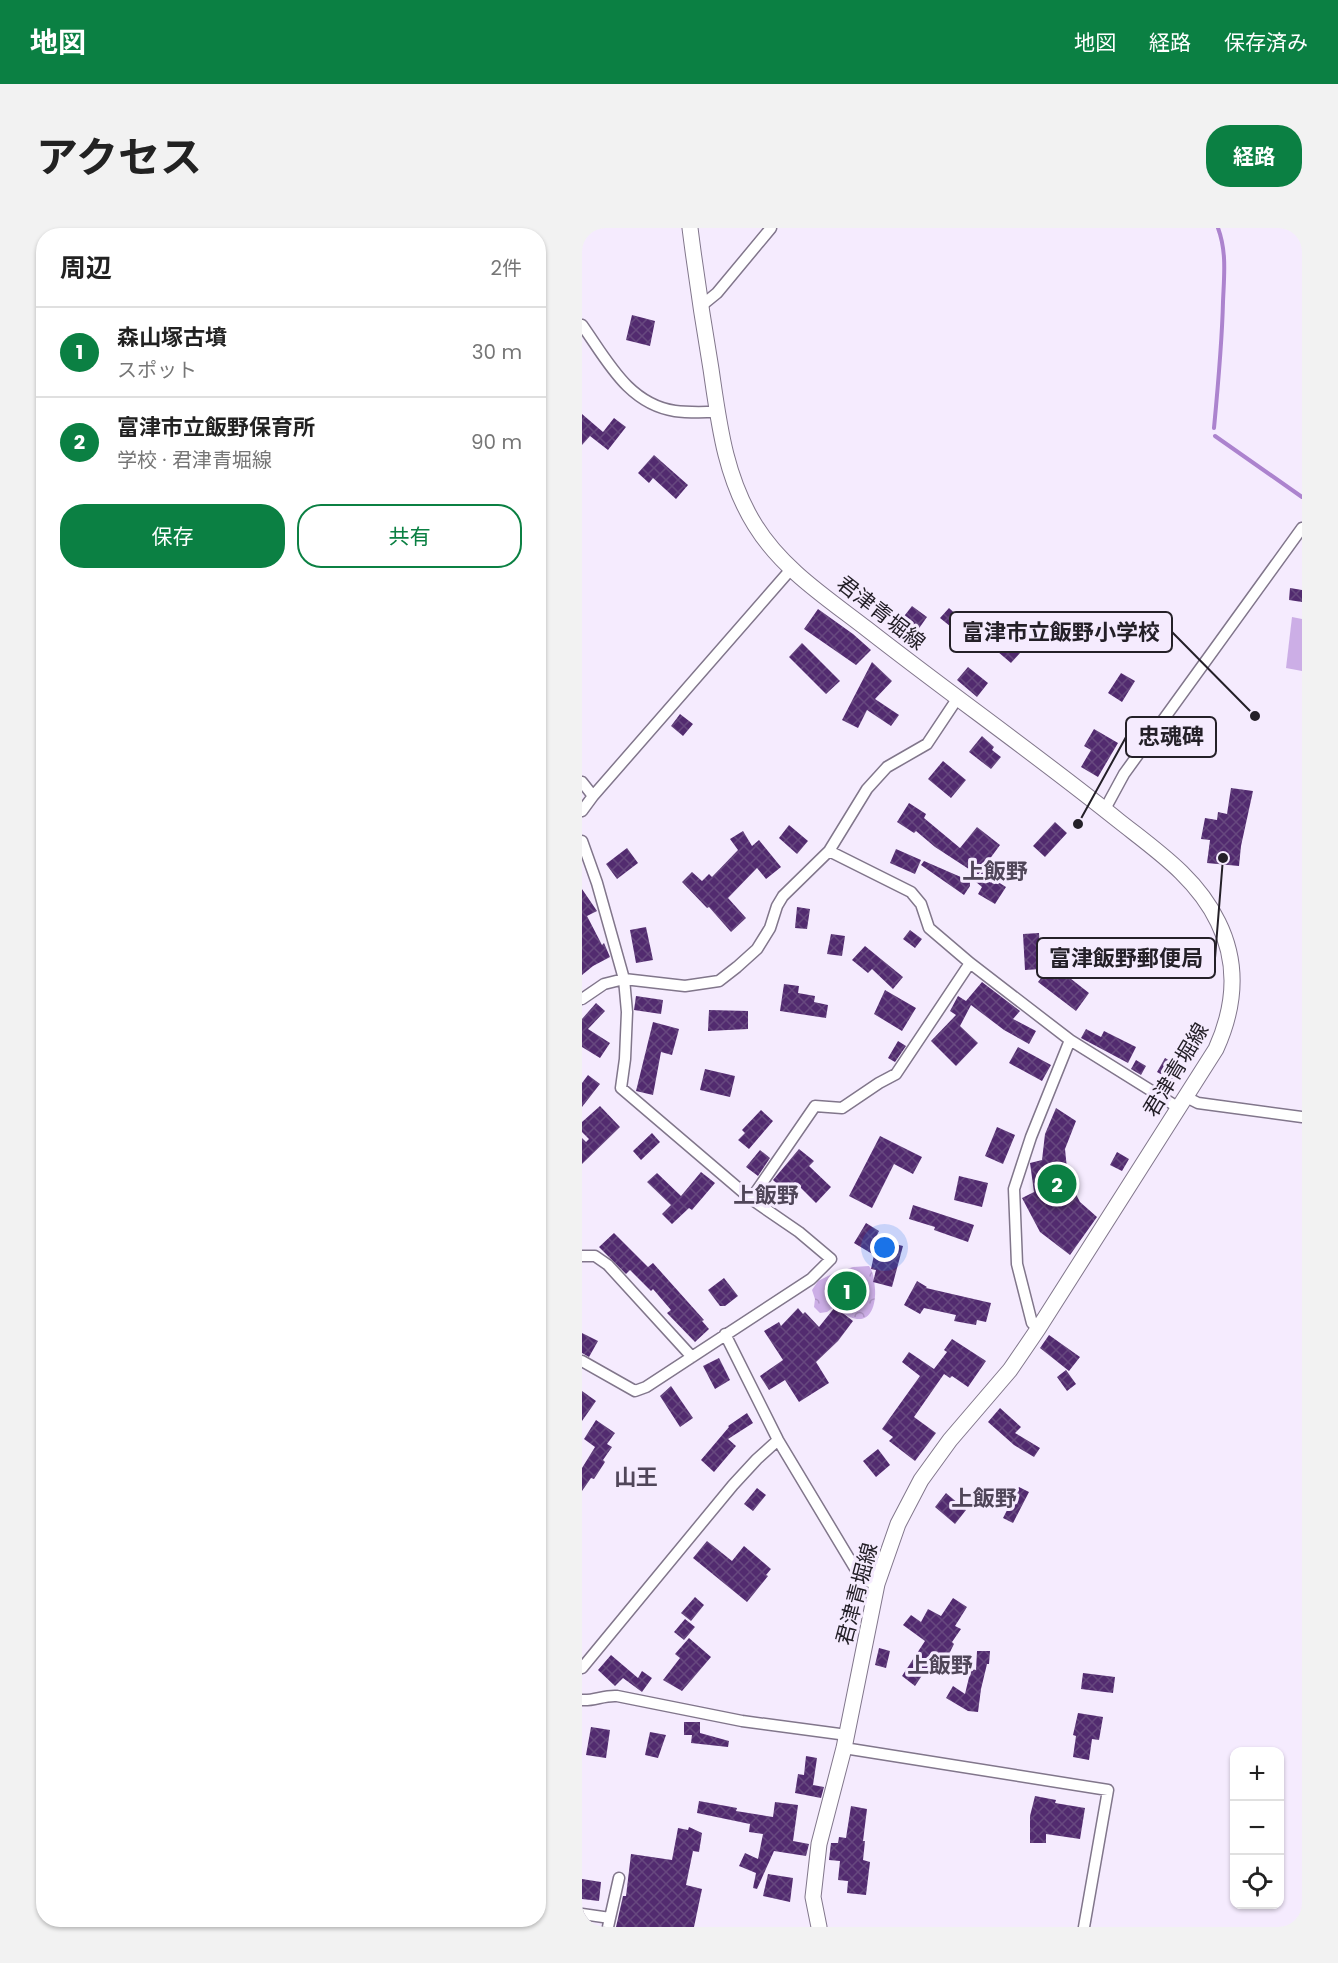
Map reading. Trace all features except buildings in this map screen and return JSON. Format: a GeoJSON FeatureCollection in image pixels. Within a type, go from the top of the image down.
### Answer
{"type":"FeatureCollection","features":[{"type":"Feature","properties":{"kind":"main road","name":"君津青堀線"},"geometry":{"type":"LineString","coordinates":[[690,228],[717,412],[732,479],[755,525],[778,557],[957,699],[1105,809],[1179,869],[1196,886],[1218,921],[1232,963],[1233,986],[1228,1018],[1216,1049],[1038,1329],[1010,1370],[950,1440],[921,1480],[898,1524],[877,1584],[845,1741],[819,1844],[813,1897],[819,1927]]}},
{"type":"Feature","properties":{"kind":"street"},"geometry":{"type":"LineString","coordinates":[[700,306],[717,293],[771,228]]}},
{"type":"Feature","properties":{"kind":"street"},"geometry":{"type":"LineString","coordinates":[[582,326],[618,378],[654,405],[675,411],[717,412]]}},
{"type":"Feature","properties":{"kind":"street"},"geometry":{"type":"LineString","coordinates":[[1105,809],[1124,774],[1302,528]]}},
{"type":"Feature","properties":{"kind":"street"},"geometry":{"type":"LineString","coordinates":[[582,811],[792,568]]}},
{"type":"Feature","properties":{"kind":"street"},"geometry":{"type":"LineString","coordinates":[[582,999],[604,984],[624,979],[685,986],[719,981],[757,949],[770,928],[783,896],[830,851],[867,789],[887,767],[927,744],[957,699]]}},
{"type":"Feature","properties":{"kind":"street"},"geometry":{"type":"LineString","coordinates":[[582,782],[593,796]]}},
{"type":"Feature","properties":{"kind":"street"},"geometry":{"type":"LineString","coordinates":[[582,841],[597,883],[624,979],[627,1012],[621,1088],[751,1199],[799,1232],[831,1259],[811,1279],[646,1387],[635,1391],[582,1361]]}},
{"type":"Feature","properties":{"kind":"street"},"geometry":{"type":"LineString","coordinates":[[830,851],[911,892],[921,904],[929,928],[970,963],[1070,1040],[1182,1102],[1302,1117]]}},
{"type":"Feature","properties":{"kind":"street"},"geometry":{"type":"LineString","coordinates":[[751,1199],[815,1106],[842,1108],[896,1074],[970,963]]}},
{"type":"Feature","properties":{"kind":"street"},"geometry":{"type":"LineString","coordinates":[[1038,1329],[1032,1323],[1017,1264],[1014,1189],[1031,1137],[1070,1040]]}},
{"type":"Feature","properties":{"kind":"street"},"geometry":{"type":"LineString","coordinates":[[582,1256],[595,1256],[608,1265],[692,1357]]}},
{"type":"Feature","properties":{"kind":"street"},"geometry":{"type":"LineString","coordinates":[[725,1334],[778,1440],[862,1580],[877,1584]]}},
{"type":"Feature","properties":{"kind":"street"},"geometry":{"type":"LineString","coordinates":[[582,1668],[733,1485],[778,1440]]}},
{"type":"Feature","properties":{"kind":"street"},"geometry":{"type":"LineString","coordinates":[[582,1700],[590,1701],[605,1695],[617,1696],[1108,1790],[1084,1927]]}},
{"type":"Feature","properties":{"kind":"street"},"geometry":{"type":"LineString","coordinates":[[582,1914],[609,1923],[619,1878]]}},
{"type":"Feature","properties":{"kind":"green space"},"geometry":{"type":"Polygon","coordinates":[[[1292,617],[1302,619],[1302,671],[1286,668],[1292,617]]]}},
{"type":"Feature","properties":{"kind":"green space"},"geometry":{"type":"Polygon","coordinates":[[[869,1266],[874,1277],[875,1295],[871,1312],[863,1319],[848,1316],[834,1307],[827,1312],[820,1313],[814,1307],[815,1299],[812,1290],[818,1281],[853,1267],[869,1266]]]}},
{"type":"Feature","properties":{"kind":"waterway"},"geometry":{"type":"LineString","coordinates":[[1214,428],[1221,349],[1224,273],[1223,246],[1218,228]]}},
{"type":"Feature","properties":{"kind":"waterway"},"geometry":{"type":"LineString","coordinates":[[1215,436],[1302,497]]}},
{"type":"Feature","properties":{"kind":"place","name":"富津市立飯野小学校"},"geometry":{"type":"Point","coordinates":[1255,716]}},
{"type":"Feature","properties":{"kind":"place","name":"忠魂碑"},"geometry":{"type":"Point","coordinates":[1078,824]}},
{"type":"Feature","properties":{"kind":"place","name":"富津飯野郵便局"},"geometry":{"type":"Point","coordinates":[1223,858]}},
{"type":"Feature","properties":{"kind":"place","name":"富津市立飯野保育所"},"geometry":{"type":"Point","coordinates":[1057,1184]}},
{"type":"Feature","properties":{"kind":"place","name":"森山塚古墳"},"geometry":{"type":"Point","coordinates":[847,1291]}},
{"type":"Feature","properties":{"kind":"district","name":"上飯野"},"geometry":{"type":"Point","coordinates":[995,871]}},
{"type":"Feature","properties":{"kind":"district","name":"上飯野"},"geometry":{"type":"Point","coordinates":[766,1195]}},
{"type":"Feature","properties":{"kind":"district","name":"山王"},"geometry":{"type":"Point","coordinates":[636,1477]}},
{"type":"Feature","properties":{"kind":"district","name":"上飯野"},"geometry":{"type":"Point","coordinates":[984,1498]}},
{"type":"Feature","properties":{"kind":"district","name":"上飯野"},"geometry":{"type":"Point","coordinates":[940,1665]}}]}
